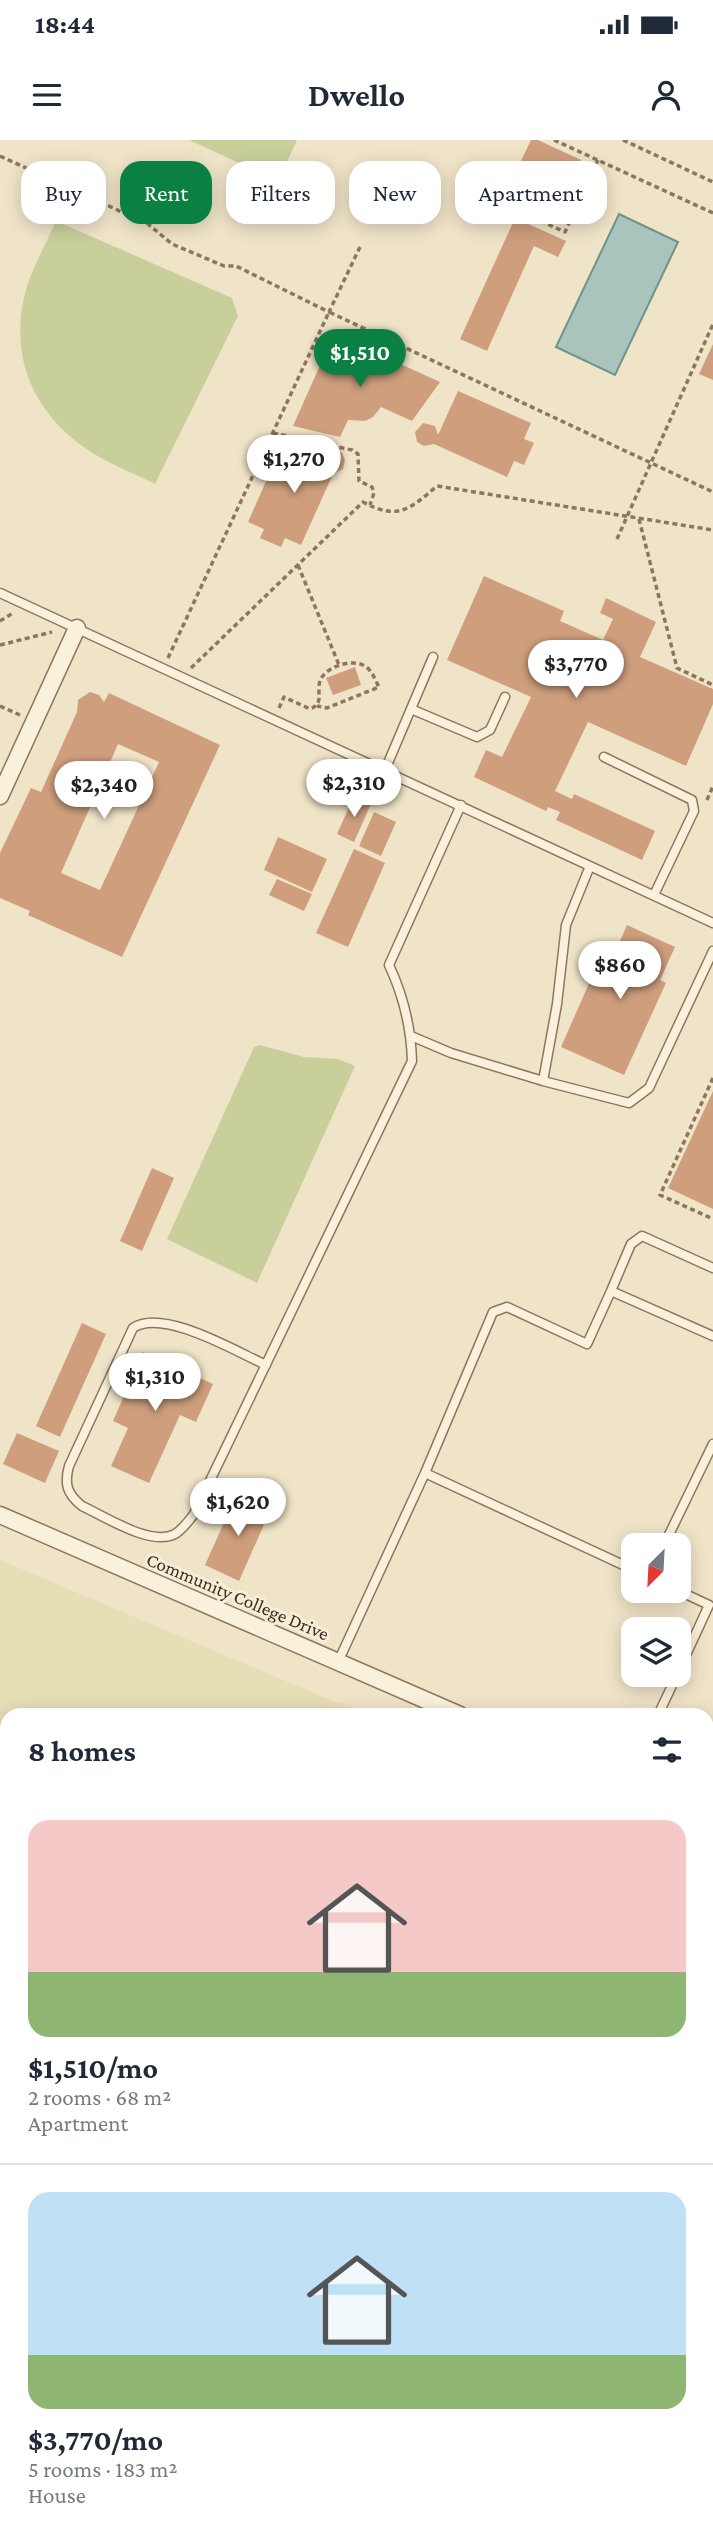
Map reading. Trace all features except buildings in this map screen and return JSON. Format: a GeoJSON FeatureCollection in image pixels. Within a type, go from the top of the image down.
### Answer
{"type":"FeatureCollection","features":[{"type":"Feature","properties":{"kind":"street"},"geometry":{"type":"LineString","coordinates":[[0,796],[75,627]]}},
{"type":"Feature","properties":{"kind":"street","name":"Community College Drive"},"geometry":{"type":"LineString","coordinates":[[0,1516],[444,1708]]}},
{"type":"Feature","properties":{"kind":"lane"},"geometry":{"type":"LineString","coordinates":[[0,593],[713,923]]}},
{"type":"Feature","properties":{"kind":"lane"},"geometry":{"type":"LineString","coordinates":[[385,770],[433,657]]}},
{"type":"Feature","properties":{"kind":"lane"},"geometry":{"type":"LineString","coordinates":[[411,709],[477,737],[490,730],[505,697]]}},
{"type":"Feature","properties":{"kind":"lane"},"geometry":{"type":"LineString","coordinates":[[604,757],[692,800],[694,811],[654,895]]}},
{"type":"Feature","properties":{"kind":"lane"},"geometry":{"type":"LineString","coordinates":[[266,1365],[179,1326],[141,1322],[133,1328],[69,1466],[65,1482],[73,1499],[82,1506],[144,1535],[165,1537],[183,1528],[194,1514],[266,1365],[412,1061],[411,1036],[402,993],[390,965],[461,805]]}},
{"type":"Feature","properties":{"kind":"lane"},"geometry":{"type":"LineString","coordinates":[[543,1081],[557,1004],[566,925],[590,866]]}},
{"type":"Feature","properties":{"kind":"lane"},"geometry":{"type":"LineString","coordinates":[[411,1036],[451,1053],[629,1103],[649,1088],[713,951]]}},
{"type":"Feature","properties":{"kind":"lane"},"geometry":{"type":"LineString","coordinates":[[338,1662],[425,1473],[493,1312],[508,1307],[587,1344],[631,1244],[642,1236],[713,1268]]}},
{"type":"Feature","properties":{"kind":"lane"},"geometry":{"type":"LineString","coordinates":[[611,1291],[713,1336]]}},
{"type":"Feature","properties":{"kind":"lane"},"geometry":{"type":"LineString","coordinates":[[670,1533],[713,1444]]}},
{"type":"Feature","properties":{"kind":"lane"},"geometry":{"type":"LineString","coordinates":[[425,1473],[621,1564]]}},
{"type":"Feature","properties":{"kind":"lane"},"geometry":{"type":"LineString","coordinates":[[691,1597],[709,1605],[691,1644]]}},
{"type":"Feature","properties":{"kind":"lane"},"geometry":{"type":"LineString","coordinates":[[661,1708],[671,1687]]}},
{"type":"Feature","properties":{"kind":"path"},"geometry":{"type":"LineString","coordinates":[[554,140],[713,213]]}},
{"type":"Feature","properties":{"kind":"path"},"geometry":{"type":"LineString","coordinates":[[623,140],[713,182]]}},
{"type":"Feature","properties":{"kind":"path"},"geometry":{"type":"LineString","coordinates":[[0,156],[148,225],[172,244],[224,266],[236,266],[713,492]]}},
{"type":"Feature","properties":{"kind":"path"},"geometry":{"type":"LineString","coordinates":[[547,224],[565,232],[569,224]]}},
{"type":"Feature","properties":{"kind":"path"},"geometry":{"type":"LineString","coordinates":[[163,668],[359,247]]}},
{"type":"Feature","properties":{"kind":"path"},"geometry":{"type":"LineString","coordinates":[[617,539],[713,324]]}},
{"type":"Feature","properties":{"kind":"path"},"geometry":{"type":"LineString","coordinates":[[272,433],[352,450],[358,454],[359,481],[372,488],[374,493],[370,505]]}},
{"type":"Feature","properties":{"kind":"path"},"geometry":{"type":"LineString","coordinates":[[182,677],[363,502],[377,510],[395,513],[414,506],[437,486],[712,530],[713,523]]}},
{"type":"Feature","properties":{"kind":"path"},"geometry":{"type":"LineString","coordinates":[[639,519],[677,668],[713,685]]}},
{"type":"Feature","properties":{"kind":"path"},"geometry":{"type":"LineString","coordinates":[[298,565],[339,666]]}},
{"type":"Feature","properties":{"kind":"path"},"geometry":{"type":"LineString","coordinates":[[0,645],[75,627]]}},
{"type":"Feature","properties":{"kind":"path"},"geometry":{"type":"LineString","coordinates":[[273,719],[284,697],[310,709],[317,706],[327,708],[379,687],[371,672],[363,665],[339,666],[326,673],[319,682],[317,706]]}},
{"type":"Feature","properties":{"kind":"path"},"geometry":{"type":"LineString","coordinates":[[713,1077],[660,1195],[713,1219]]}},
{"type":"Feature","properties":{"kind":"shaded area"},"geometry":{"type":"Polygon","coordinates":[[[0,1560],[349,1708],[0,1708],[0,1560]]]}},
{"type":"Feature","properties":{"kind":"green space"},"geometry":{"type":"Polygon","coordinates":[[[189,140],[297,140],[287,161],[235,161],[189,140]]]}},
{"type":"Feature","properties":{"kind":"green space"},"geometry":{"type":"Polygon","coordinates":[[[55,224],[63,224],[232,298],[238,316],[155,484],[88,450],[68,434],[37,397],[22,354],[20,330],[29,280],[55,224]]]}},
{"type":"Feature","properties":{"kind":"green space"},"geometry":{"type":"Polygon","coordinates":[[[260,1045],[304,1057],[338,1059],[355,1066],[257,1283],[167,1239],[254,1047],[260,1045]]]}},
{"type":"Feature","properties":{"kind":"water"},"geometry":{"type":"Polygon","coordinates":[[[619,214],[678,242],[615,375],[556,347],[619,214]]]}}]}
